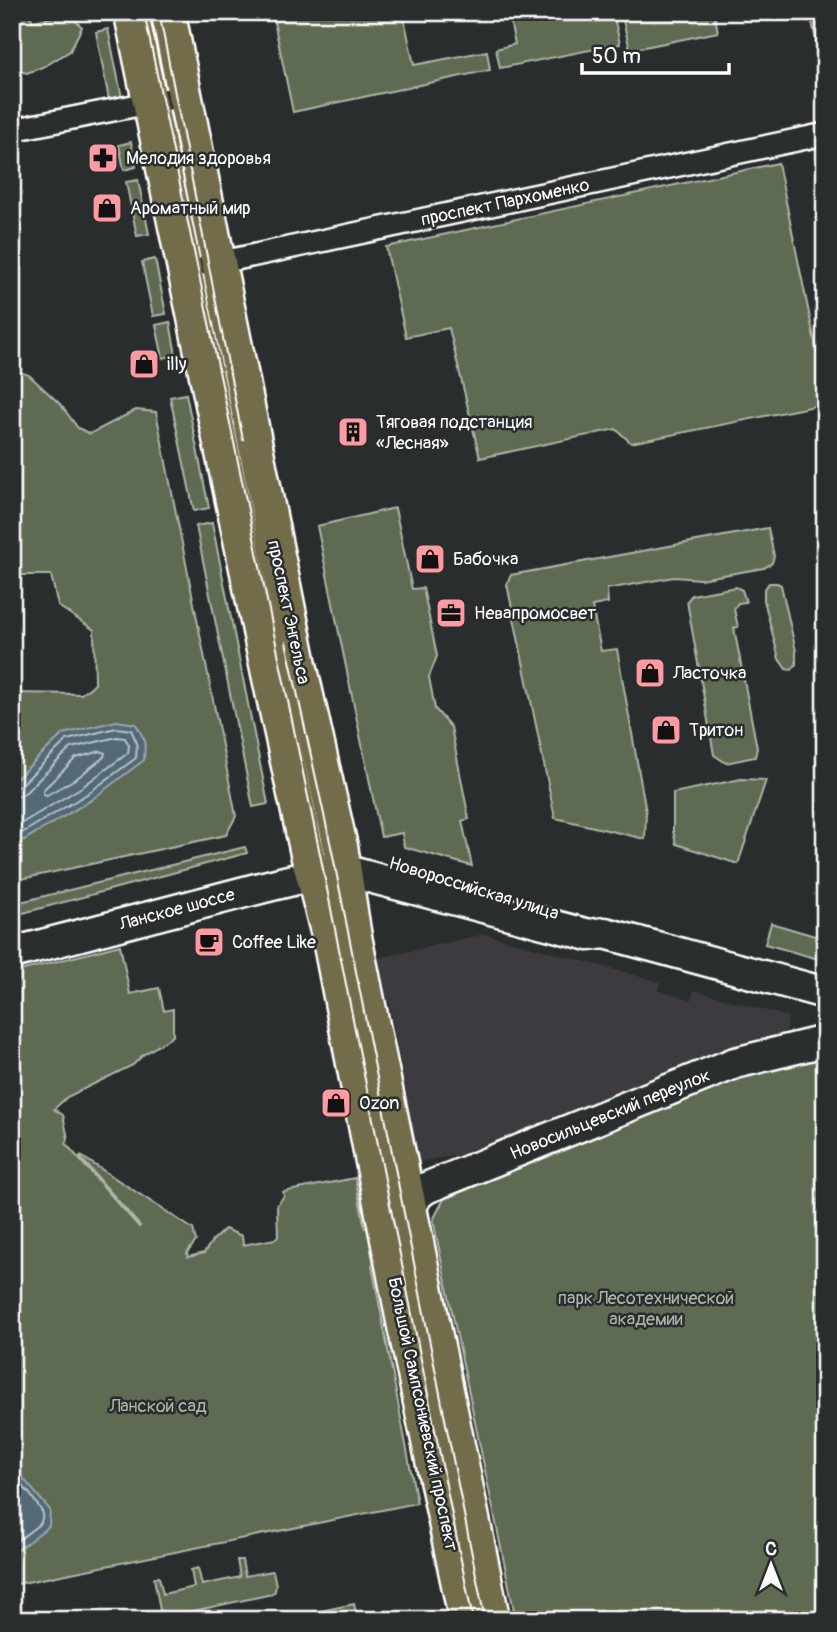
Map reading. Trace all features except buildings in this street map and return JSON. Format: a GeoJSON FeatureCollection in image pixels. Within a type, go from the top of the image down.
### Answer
{"type":"FeatureCollection","features":[{"type":"Feature","properties":{"kind":"main road","name":"проспект Энгельса"},"geometry":{"type":"LineString","coordinates":[[131,12],[266,662],[326,863]]}},
{"type":"Feature","properties":{"kind":"main road","name":"проспект Энгельса"},"geometry":{"type":"LineString","coordinates":[[167,12],[300,667],[326,863],[329,937],[396,1210]]}},
{"type":"Feature","properties":{"kind":"main road","name":"Ланское шоссе"},"geometry":{"type":"LineString","coordinates":[[12,933],[326,863]]}},
{"type":"Feature","properties":{"kind":"main road","name":"Ланское шоссе"},"geometry":{"type":"LineString","coordinates":[[12,953],[326,863]]}},
{"type":"Feature","properties":{"kind":"main road","name":"Новороссийская улица"},"geometry":{"type":"LineString","coordinates":[[326,863],[589,935],[605,933],[825,993]]}},
{"type":"Feature","properties":{"kind":"main road","name":"Новосильцевский переулок"},"geometry":{"type":"LineString","coordinates":[[396,1210],[426,1188],[735,1063],[825,1041]]}},
{"type":"Feature","properties":{"kind":"main road","name":"Большой Сампсониевский проспект"},"geometry":{"type":"LineString","coordinates":[[396,1210],[403,1319],[466,1620]]}},
{"type":"Feature","properties":{"kind":"main road","name":"Большой Сампсониевский проспект"},"geometry":{"type":"LineString","coordinates":[[396,1210],[493,1620]]}},
{"type":"Feature","properties":{"kind":"street"},"geometry":{"type":"LineString","coordinates":[[12,130],[184,96]]}},
{"type":"Feature","properties":{"kind":"street","name":"проспект Пархоменко"},"geometry":{"type":"LineString","coordinates":[[185,270],[825,134]]}},
{"type":"Feature","properties":{"kind":"shaded area"},"geometry":{"type":"Polygon","coordinates":[[[484,934],[660,982],[658,991],[691,1000],[694,990],[788,1017],[786,1034],[476,1151],[414,1163],[406,1123],[411,1122],[389,1000],[384,1000],[376,959],[484,934]]]}},
{"type":"Feature","properties":{"kind":"green space"},"geometry":{"type":"Polygon","coordinates":[[[12,12],[27,12],[33,21],[69,14],[82,27],[70,51],[27,73],[12,69],[12,12]]]}},
{"type":"Feature","properties":{"kind":"green space"},"geometry":{"type":"Polygon","coordinates":[[[272,12],[433,12],[404,18],[414,65],[487,51],[490,70],[293,112],[272,12]]]}},
{"type":"Feature","properties":{"kind":"green space"},"geometry":{"type":"Polygon","coordinates":[[[508,12],[613,12],[620,44],[500,68],[496,49],[515,44],[508,12]]]}},
{"type":"Feature","properties":{"kind":"green space"},"geometry":{"type":"Polygon","coordinates":[[[621,12],[714,12],[718,32],[630,50],[621,12]]]}},
{"type":"Feature","properties":{"kind":"green space"},"geometry":{"type":"Polygon","coordinates":[[[810,12],[825,12],[825,83],[810,12]]]}},
{"type":"Feature","properties":{"kind":"green space"},"geometry":{"type":"Polygon","coordinates":[[[108,29],[122,98],[109,100],[96,32],[108,29]]]}},
{"type":"Feature","properties":{"kind":"green space"},"geometry":{"type":"Polygon","coordinates":[[[131,142],[136,167],[124,170],[119,145],[131,142]]]}},
{"type":"Feature","properties":{"kind":"green space"},"geometry":{"type":"Polygon","coordinates":[[[778,163],[825,391],[825,404],[631,443],[616,429],[480,458],[449,328],[406,337],[386,247],[778,163]]]}},
{"type":"Feature","properties":{"kind":"green space"},"geometry":{"type":"Polygon","coordinates":[[[138,180],[149,234],[137,236],[126,182],[138,180]]]}},
{"type":"Feature","properties":{"kind":"green space"},"geometry":{"type":"Polygon","coordinates":[[[155,259],[166,314],[153,316],[142,262],[155,259]]]}},
{"type":"Feature","properties":{"kind":"green space"},"geometry":{"type":"Polygon","coordinates":[[[170,322],[176,355],[163,358],[156,325],[170,322]]]}},
{"type":"Feature","properties":{"kind":"green space"},"geometry":{"type":"Polygon","coordinates":[[[12,369],[29,375],[60,404],[78,428],[90,434],[136,410],[156,412],[236,816],[226,835],[12,881],[12,847],[91,800],[63,734],[12,783],[12,693],[81,694],[95,684],[94,630],[58,606],[51,575],[12,575],[12,369]]]}},
{"type":"Feature","properties":{"kind":"green space"},"geometry":{"type":"Polygon","coordinates":[[[186,394],[209,508],[194,511],[170,397],[186,394]]]}},
{"type":"Feature","properties":{"kind":"green space"},"geometry":{"type":"Polygon","coordinates":[[[395,508],[412,589],[423,588],[437,656],[429,677],[435,709],[451,727],[469,819],[462,821],[472,866],[404,847],[402,833],[381,837],[317,526],[395,508]]]}},
{"type":"Feature","properties":{"kind":"green space"},"geometry":{"type":"Polygon","coordinates":[[[212,523],[268,804],[253,807],[196,526],[212,523]]]}},
{"type":"Feature","properties":{"kind":"green space"},"geometry":{"type":"Polygon","coordinates":[[[768,528],[774,556],[772,563],[764,568],[700,579],[674,577],[607,589],[608,603],[592,606],[601,651],[617,649],[646,812],[645,839],[555,818],[507,584],[511,575],[768,528]]]}},
{"type":"Feature","properties":{"kind":"green space"},"geometry":{"type":"Polygon","coordinates":[[[769,583],[781,585],[796,651],[796,664],[792,670],[786,669],[779,659],[764,600],[764,590],[769,583]]]}},
{"type":"Feature","properties":{"kind":"green space"},"geometry":{"type":"Polygon","coordinates":[[[736,587],[742,590],[746,602],[738,603],[734,609],[738,627],[734,628],[757,748],[755,757],[726,763],[714,755],[687,601],[692,595],[736,587]]]}},
{"type":"Feature","properties":{"kind":"green space"},"geometry":{"type":"Polygon","coordinates":[[[741,779],[766,780],[738,864],[676,844],[673,831],[673,793],[741,779]]]}},
{"type":"Feature","properties":{"kind":"green space"},"geometry":{"type":"Polygon","coordinates":[[[245,847],[247,853],[12,916],[12,904],[245,847]]]}},
{"type":"Feature","properties":{"kind":"green space"},"geometry":{"type":"Polygon","coordinates":[[[771,923],[825,939],[825,961],[765,944],[771,923]]]}},
{"type":"Feature","properties":{"kind":"green space","name":"Ланской сад"},"geometry":{"type":"Polygon","coordinates":[[[120,945],[130,994],[159,988],[164,1011],[173,1009],[173,1036],[143,1055],[133,1065],[67,1097],[54,1109],[63,1115],[68,1139],[66,1144],[139,1227],[81,1156],[193,1229],[196,1241],[187,1253],[188,1257],[204,1253],[225,1229],[242,1236],[243,1245],[275,1239],[278,1237],[277,1205],[284,1196],[283,1192],[355,1178],[365,1228],[377,1228],[383,1254],[372,1265],[417,1503],[12,1585],[12,973],[120,945]]]}},
{"type":"Feature","properties":{"kind":"green space","name":"парк Лесотехнической академии"},"geometry":{"type":"Polygon","coordinates":[[[825,1053],[825,1620],[516,1620],[433,1220],[444,1199],[735,1079],[825,1053]]]}},
{"type":"Feature","properties":{"kind":"green space"},"geometry":{"type":"Polygon","coordinates":[[[237,1560],[242,1560],[245,1576],[273,1571],[275,1591],[272,1594],[170,1616],[160,1610],[154,1578],[159,1577],[163,1594],[194,1587],[191,1570],[198,1568],[202,1585],[240,1577],[237,1560]]]}},
{"type":"Feature","properties":{"kind":"green space"},"geometry":{"type":"Polygon","coordinates":[[[354,1604],[358,1620],[298,1620],[297,1616],[354,1604]]]}},
{"type":"Feature","properties":{"kind":"water"},"geometry":{"type":"Polygon","coordinates":[[[116,721],[136,724],[145,741],[144,760],[91,800],[12,847],[12,783],[63,734],[116,721]]]}},
{"type":"Feature","properties":{"kind":"water"},"geometry":{"type":"Polygon","coordinates":[[[12,1465],[50,1510],[49,1526],[15,1552],[12,1552],[12,1465]]]}},
{"type":"Feature","properties":{"kind":"tram line"},"geometry":{"type":"LineString","coordinates":[[144,12],[320,854],[473,1620]]}},
{"type":"Feature","properties":{"kind":"tram line"},"geometry":{"type":"LineString","coordinates":[[159,12],[243,440]]}},
{"type":"Feature","properties":{"kind":"tram line"},"geometry":{"type":"LineString","coordinates":[[286,642],[332,851],[485,1620]]}},
{"type":"Feature","properties":{"kind":"place","name":"Мелодия здоровья"},"geometry":{"type":"Point","coordinates":[103,158]}},
{"type":"Feature","properties":{"kind":"place","name":"Ароматный мир"},"geometry":{"type":"Point","coordinates":[107,208]}},
{"type":"Feature","properties":{"kind":"place","name":"illy"},"geometry":{"type":"Point","coordinates":[144,364]}},
{"type":"Feature","properties":{"kind":"place","name":"Тяговая подстанция «Лесная»"},"geometry":{"type":"Point","coordinates":[353,432]}},
{"type":"Feature","properties":{"kind":"place","name":"Бабочка"},"geometry":{"type":"Point","coordinates":[430,559]}},
{"type":"Feature","properties":{"kind":"place","name":"Невапромосвет"},"geometry":{"type":"Point","coordinates":[451,613]}},
{"type":"Feature","properties":{"kind":"place","name":"Ласточка"},"geometry":{"type":"Point","coordinates":[650,673]}},
{"type":"Feature","properties":{"kind":"place","name":"Тритон"},"geometry":{"type":"Point","coordinates":[666,730]}},
{"type":"Feature","properties":{"kind":"place","name":"Coffee Like"},"geometry":{"type":"Point","coordinates":[209,942]}},
{"type":"Feature","properties":{"kind":"place","name":"Ozon"},"geometry":{"type":"Point","coordinates":[336,1103]}}]}
